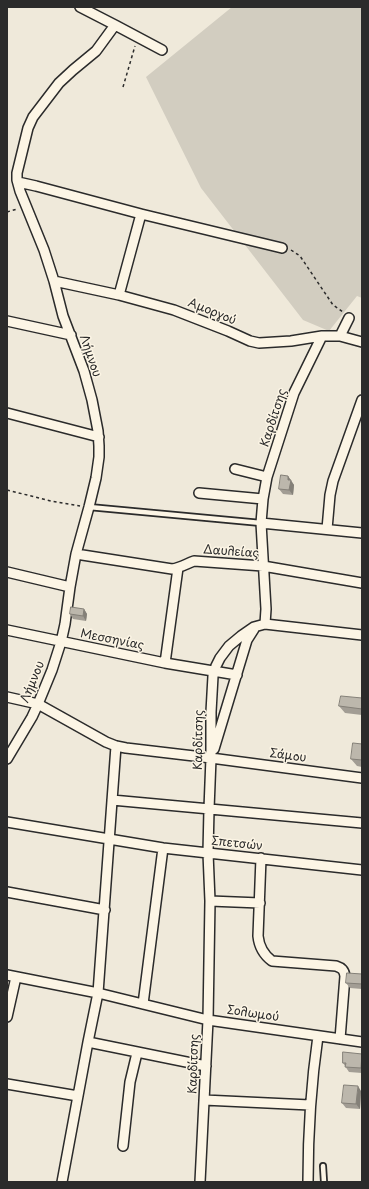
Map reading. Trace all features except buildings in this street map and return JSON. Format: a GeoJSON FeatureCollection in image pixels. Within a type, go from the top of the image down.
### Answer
{"type":"FeatureCollection","features":[{"type":"Feature","properties":{"kind":"street"},"geometry":{"type":"LineString","coordinates":[[80,7],[162,50]]}},
{"type":"Feature","properties":{"kind":"street","name":"Λήμνου"},"geometry":{"type":"LineString","coordinates":[[7,759],[38,704],[52,670],[61,642],[76,554],[90,507],[99,457],[99,437],[92,400],[84,371],[63,316],[44,250],[25,204],[18,182],[18,173],[31,120],[56,86],[69,73],[96,51],[115,25]]}},
{"type":"Feature","properties":{"kind":"street"},"geometry":{"type":"LineString","coordinates":[[18,182],[141,214],[282,248]]}},
{"type":"Feature","properties":{"kind":"street"},"geometry":{"type":"LineString","coordinates":[[119,295],[141,214]]}},
{"type":"Feature","properties":{"kind":"street","name":"Αμοργού"},"geometry":{"type":"LineString","coordinates":[[54,281],[119,295],[174,310],[250,341],[259,343],[291,342],[322,336],[340,336],[362,342]]}},
{"type":"Feature","properties":{"kind":"street"},"geometry":{"type":"LineString","coordinates":[[340,336],[349,318]]}},
{"type":"Feature","properties":{"kind":"street"},"geometry":{"type":"LineString","coordinates":[[7,321],[71,335]]}},
{"type":"Feature","properties":{"kind":"street","name":"Καρδίτσης"},"geometry":{"type":"LineString","coordinates":[[200,1182],[208,1020],[210,901],[208,853],[211,706],[214,671],[220,658],[229,646],[254,627],[265,624],[266,609],[264,566],[260,523],[267,477],[294,393],[322,336]]}},
{"type":"Feature","properties":{"kind":"street"},"geometry":{"type":"LineString","coordinates":[[327,529],[330,495],[333,481],[362,400]]}},
{"type":"Feature","properties":{"kind":"street"},"geometry":{"type":"LineString","coordinates":[[7,413],[99,437]]}},
{"type":"Feature","properties":{"kind":"street"},"geometry":{"type":"LineString","coordinates":[[235,469],[267,477]]}},
{"type":"Feature","properties":{"kind":"street"},"geometry":{"type":"LineString","coordinates":[[199,493],[263,498]]}},
{"type":"Feature","properties":{"kind":"street"},"geometry":{"type":"LineString","coordinates":[[260,523],[362,533]]}},
{"type":"Feature","properties":{"kind":"street","name":"Δαυλείας"},"geometry":{"type":"LineString","coordinates":[[76,554],[172,569],[194,562],[264,566],[362,583]]}},
{"type":"Feature","properties":{"kind":"street"},"geometry":{"type":"LineString","coordinates":[[165,663],[178,568]]}},
{"type":"Feature","properties":{"kind":"street"},"geometry":{"type":"LineString","coordinates":[[7,572],[42,579],[70,587]]}},
{"type":"Feature","properties":{"kind":"street"},"geometry":{"type":"LineString","coordinates":[[265,624],[362,636]]}},
{"type":"Feature","properties":{"kind":"street"},"geometry":{"type":"LineString","coordinates":[[211,758],[247,640],[254,627]]}},
{"type":"Feature","properties":{"kind":"street","name":"Μεσσηνίας"},"geometry":{"type":"LineString","coordinates":[[7,630],[165,663],[237,675]]}},
{"type":"Feature","properties":{"kind":"street","name":"Σάμου"},"geometry":{"type":"LineString","coordinates":[[7,697],[38,704],[106,742],[116,746],[362,778]]}},
{"type":"Feature","properties":{"kind":"street"},"geometry":{"type":"LineString","coordinates":[[62,1182],[98,993],[116,746]]}},
{"type":"Feature","properties":{"kind":"street"},"geometry":{"type":"LineString","coordinates":[[112,800],[362,823]]}},
{"type":"Feature","properties":{"kind":"street","name":"Σπετσών"},"geometry":{"type":"LineString","coordinates":[[7,822],[163,848],[362,870]]}},
{"type":"Feature","properties":{"kind":"street"},"geometry":{"type":"LineString","coordinates":[[142,1004],[163,848]]}},
{"type":"Feature","properties":{"kind":"street"},"geometry":{"type":"LineString","coordinates":[[261,858],[259,942],[268,958],[272,961],[336,966],[341,968],[345,976],[340,1038]]}},
{"type":"Feature","properties":{"kind":"street"},"geometry":{"type":"LineString","coordinates":[[7,892],[105,910]]}},
{"type":"Feature","properties":{"kind":"street"},"geometry":{"type":"LineString","coordinates":[[210,901],[260,902]]}},
{"type":"Feature","properties":{"kind":"street"},"geometry":{"type":"LineString","coordinates":[[7,1017],[11,976]]}},
{"type":"Feature","properties":{"kind":"street","name":"Σολωμού"},"geometry":{"type":"LineString","coordinates":[[11,976],[98,993],[208,1020],[362,1042]]}},
{"type":"Feature","properties":{"kind":"street"},"geometry":{"type":"LineString","coordinates":[[308,1182],[310,1105],[318,1036]]}},
{"type":"Feature","properties":{"kind":"street"},"geometry":{"type":"LineString","coordinates":[[88,1042],[206,1066]]}},
{"type":"Feature","properties":{"kind":"street"},"geometry":{"type":"LineString","coordinates":[[123,1146],[130,1082],[137,1053]]}},
{"type":"Feature","properties":{"kind":"street"},"geometry":{"type":"LineString","coordinates":[[7,1084],[78,1096]]}},
{"type":"Feature","properties":{"kind":"street"},"geometry":{"type":"LineString","coordinates":[[204,1100],[310,1105]]}},
{"type":"Feature","properties":{"kind":"lane"},"geometry":{"type":"LineString","coordinates":[[90,507],[260,523]]}},
{"type":"Feature","properties":{"kind":"lane"},"geometry":{"type":"LineString","coordinates":[[323,1166],[324,1182]]}},
{"type":"Feature","properties":{"kind":"path"},"geometry":{"type":"LineString","coordinates":[[124,87],[138,37]]}},
{"type":"Feature","properties":{"kind":"path"},"geometry":{"type":"LineString","coordinates":[[7,212],[16,210],[25,204]]}},
{"type":"Feature","properties":{"kind":"path"},"geometry":{"type":"LineString","coordinates":[[282,248],[294,252],[300,256],[333,305],[349,318]]}},
{"type":"Feature","properties":{"kind":"path"},"geometry":{"type":"LineString","coordinates":[[7,490],[51,501],[90,507]]}},
{"type":"Feature","properties":{"kind":"shaded area"},"geometry":{"type":"Polygon","coordinates":[[[232,7],[362,7],[362,298],[357,296],[329,331],[303,320],[201,188],[146,77],[232,7]]]}}]}
